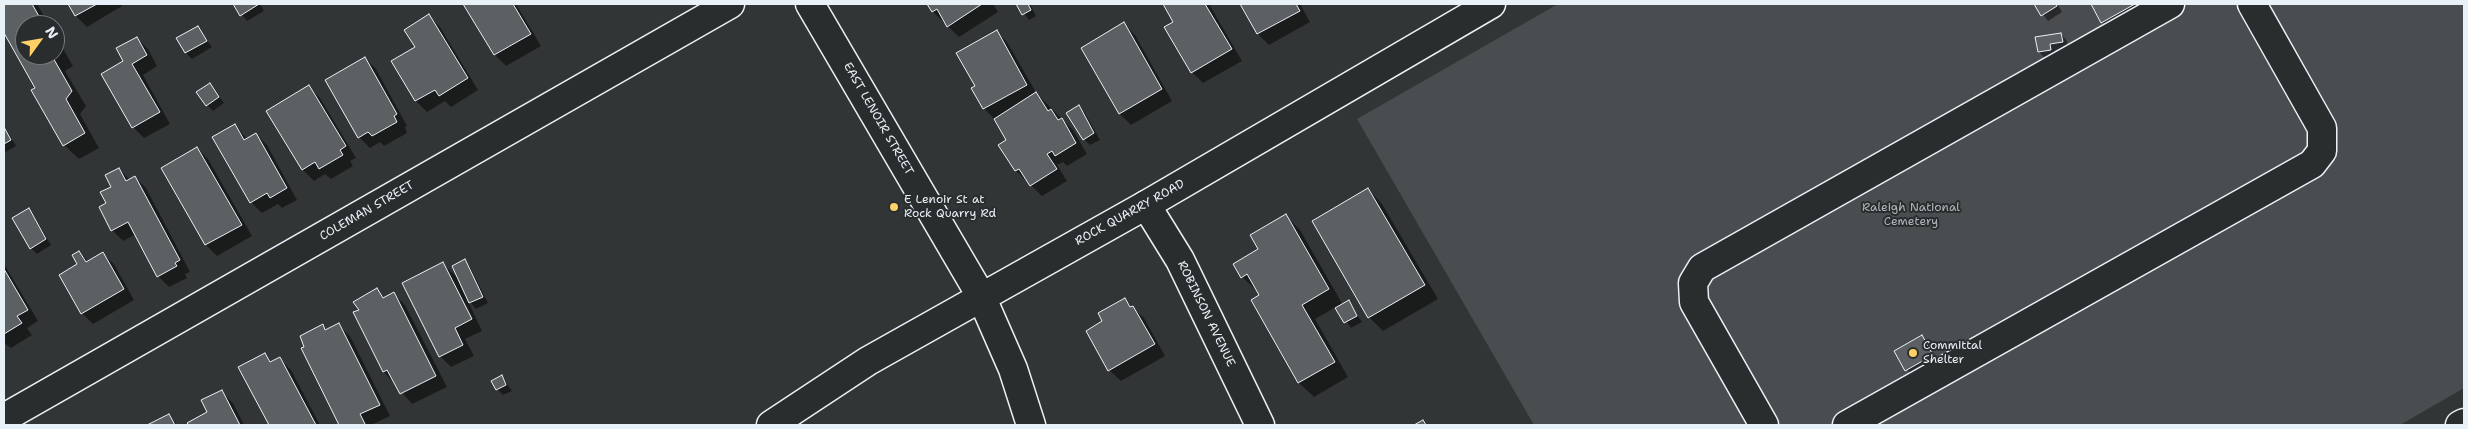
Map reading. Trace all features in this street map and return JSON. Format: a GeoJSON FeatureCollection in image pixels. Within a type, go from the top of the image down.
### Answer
{"type":"FeatureCollection","features":[{"type":"Feature","properties":{"kind":"street","name":"COLEMAN STREET"},"geometry":{"type":"LineString","coordinates":[[4,418],[730,4]]}},
{"type":"Feature","properties":{"kind":"street","name":"EAST LENOIR STREET"},"geometry":{"type":"LineString","coordinates":[[810,4],[982,296],[1013,370],[1031,425]]}},
{"type":"Feature","properties":{"kind":"street","name":"ROCK QUARRY ROAD"},"geometry":{"type":"LineString","coordinates":[[772,425],[868,361],[1146,205],[1491,4]]}},
{"type":"Feature","properties":{"kind":"street"},"geometry":{"type":"LineString","coordinates":[[1764,425],[1694,302],[1693,283],[1702,268],[2170,4]]}},
{"type":"Feature","properties":{"kind":"street"},"geometry":{"type":"LineString","coordinates":[[1847,425],[2312,164],[2322,151],[2322,128],[2252,4]]}},
{"type":"Feature","properties":{"kind":"street","name":"ROBINSON AVENUE"},"geometry":{"type":"LineString","coordinates":[[1146,205],[1180,260],[1260,425]]}},
{"type":"Feature","properties":{"kind":"street"},"geometry":{"type":"LineString","coordinates":[[2460,425],[2464,423]]}},
{"type":"Feature","properties":{"kind":"green space","name":"Raleigh National Cemetery"},"geometry":{"type":"Polygon","coordinates":[[[1558,4],[2464,4],[2464,388],[2400,425],[1534,425],[1357,119],[1558,4]]]}},
{"type":"Feature","properties":{"kind":"building"},"geometry":{"type":"Polygon","coordinates":[[[4,4],[32,4],[38,15],[15,15],[15,53],[4,33],[4,4]]]}},
{"type":"Feature","properties":{"kind":"building"},"geometry":{"type":"Polygon","coordinates":[[[68,4],[97,4],[75,16],[68,4]]]}},
{"type":"Feature","properties":{"kind":"building"},"geometry":{"type":"Polygon","coordinates":[[[233,4],[259,4],[240,16],[233,4]]]}},
{"type":"Feature","properties":{"kind":"building"},"geometry":{"type":"Polygon","coordinates":[[[463,4],[513,4],[531,34],[494,55],[463,4]]]}},
{"type":"Feature","properties":{"kind":"building"},"geometry":{"type":"Polygon","coordinates":[[[927,4],[982,4],[947,27],[937,9],[932,12],[927,4]]]}},
{"type":"Feature","properties":{"kind":"building"},"geometry":{"type":"Polygon","coordinates":[[[1016,4],[1028,4],[1031,10],[1022,15],[1016,4]]]}},
{"type":"Feature","properties":{"kind":"building"},"geometry":{"type":"Polygon","coordinates":[[[1163,4],[1205,4],[1232,49],[1191,73],[1164,27],[1173,22],[1163,4]]]}},
{"type":"Feature","properties":{"kind":"building"},"geometry":{"type":"Polygon","coordinates":[[[1240,4],[1296,4],[1300,11],[1257,34],[1240,4]]]}},
{"type":"Feature","properties":{"kind":"building"},"geometry":{"type":"Polygon","coordinates":[[[2034,4],[2056,4],[2057,6],[2041,16],[2034,4]]]}},
{"type":"Feature","properties":{"kind":"building"},"geometry":{"type":"Polygon","coordinates":[[[2091,4],[2135,4],[2101,23],[2091,4]]]}},
{"type":"Feature","properties":{"kind":"building"},"geometry":{"type":"Polygon","coordinates":[[[429,14],[468,78],[439,96],[435,90],[415,101],[391,61],[415,47],[404,30],[429,14]]]}},
{"type":"Feature","properties":{"kind":"building"},"geometry":{"type":"Polygon","coordinates":[[[1124,22],[1162,89],[1119,114],[1081,48],[1124,22]]]}},
{"type":"Feature","properties":{"kind":"building"},"geometry":{"type":"Polygon","coordinates":[[[198,26],[207,41],[185,53],[176,38],[198,26]]]}},
{"type":"Feature","properties":{"kind":"building"},"geometry":{"type":"Polygon","coordinates":[[[997,30],[1027,85],[983,109],[971,88],[975,86],[956,53],[997,30]]]}},
{"type":"Feature","properties":{"kind":"building"},"geometry":{"type":"Polygon","coordinates":[[[2061,33],[2063,42],[2050,44],[2051,50],[2038,52],[2035,37],[2061,33]]]}},
{"type":"Feature","properties":{"kind":"building"},"geometry":{"type":"Polygon","coordinates":[[[137,37],[147,55],[132,64],[160,112],[132,128],[101,74],[123,61],[116,48],[137,37]]]}},
{"type":"Feature","properties":{"kind":"building"},"geometry":{"type":"Polygon","coordinates":[[[365,57],[397,114],[394,116],[397,122],[372,136],[368,132],[358,138],[325,80],[365,57]]]}},
{"type":"Feature","properties":{"kind":"building"},"geometry":{"type":"Polygon","coordinates":[[[22,65],[57,65],[72,91],[66,99],[85,133],[63,146],[31,90],[35,88],[22,65]]]}},
{"type":"Feature","properties":{"kind":"building"},"geometry":{"type":"Polygon","coordinates":[[[210,83],[219,97],[206,106],[196,92],[210,83]]]}},
{"type":"Feature","properties":{"kind":"building"},"geometry":{"type":"Polygon","coordinates":[[[309,85],[346,146],[340,150],[343,155],[319,169],[315,162],[302,170],[266,111],[309,85]]]}},
{"type":"Feature","properties":{"kind":"building"},"geometry":{"type":"Polygon","coordinates":[[[1036,92],[1048,111],[1051,109],[1058,120],[1062,118],[1076,143],[1055,156],[1052,151],[1047,154],[1057,169],[1030,186],[1019,169],[1015,171],[998,145],[1006,140],[994,119],[1036,92]]]}},
{"type":"Feature","properties":{"kind":"building"},"geometry":{"type":"Polygon","coordinates":[[[1079,105],[1094,133],[1083,140],[1066,113],[1079,105]]]}},
{"type":"Feature","properties":{"kind":"building"},"geometry":{"type":"Polygon","coordinates":[[[235,124],[244,140],[256,133],[287,188],[270,198],[267,193],[250,203],[212,137],[235,124]]]}},
{"type":"Feature","properties":{"kind":"building"},"geometry":{"type":"Polygon","coordinates":[[[4,127],[11,140],[4,144],[4,127]]]}},
{"type":"Feature","properties":{"kind":"building"},"geometry":{"type":"Polygon","coordinates":[[[197,147],[242,225],[205,245],[161,168],[197,147]]]}},
{"type":"Feature","properties":{"kind":"building"},"geometry":{"type":"Polygon","coordinates":[[[119,168],[126,181],[135,176],[180,260],[175,263],[177,266],[157,277],[128,222],[111,231],[99,207],[106,203],[100,192],[111,187],[105,175],[119,168]]]}},
{"type":"Feature","properties":{"kind":"building"},"geometry":{"type":"Polygon","coordinates":[[[1368,188],[1425,285],[1368,318],[1312,221],[1368,188]]]}},
{"type":"Feature","properties":{"kind":"building"},"geometry":{"type":"Polygon","coordinates":[[[29,208],[46,239],[30,249],[12,218],[29,208]]]}},
{"type":"Feature","properties":{"kind":"building"},"geometry":{"type":"Polygon","coordinates":[[[1286,214],[1329,289],[1302,305],[1335,362],[1298,383],[1251,300],[1259,295],[1247,274],[1241,278],[1233,264],[1258,249],[1250,235],[1286,214]]]}},
{"type":"Feature","properties":{"kind":"building"},"geometry":{"type":"Polygon","coordinates":[[[79,251],[86,262],[103,252],[124,289],[81,314],[59,275],[77,264],[72,255],[79,251]]]}},
{"type":"Feature","properties":{"kind":"building"},"geometry":{"type":"Polygon","coordinates":[[[465,259],[483,297],[469,303],[452,266],[465,259]]]}},
{"type":"Feature","properties":{"kind":"building"},"geometry":{"type":"Polygon","coordinates":[[[443,262],[472,319],[455,328],[463,345],[439,357],[402,283],[443,262]]]}},
{"type":"Feature","properties":{"kind":"building"},"geometry":{"type":"Polygon","coordinates":[[[4,269],[28,310],[17,316],[22,323],[4,334],[4,269]]]}},
{"type":"Feature","properties":{"kind":"building"},"geometry":{"type":"Polygon","coordinates":[[[377,288],[383,298],[394,292],[436,376],[400,394],[387,370],[383,372],[353,312],[359,310],[353,302],[377,288]]]}},
{"type":"Feature","properties":{"kind":"building"},"geometry":{"type":"Polygon","coordinates":[[[1125,298],[1130,307],[1133,306],[1155,344],[1108,371],[1086,331],[1102,321],[1098,313],[1125,298]]]}},
{"type":"Feature","properties":{"kind":"building"},"geometry":{"type":"Polygon","coordinates":[[[1349,300],[1357,316],[1344,323],[1335,308],[1349,300]]]}},
{"type":"Feature","properties":{"kind":"building"},"geometry":{"type":"Polygon","coordinates":[[[339,323],[380,405],[360,414],[364,425],[339,425],[301,348],[304,347],[300,336],[323,324],[325,330],[339,323]]]}},
{"type":"Feature","properties":{"kind":"building","name":"Committal Shelter"},"geometry":{"type":"Polygon","coordinates":[[[1922,335],[1933,355],[1905,371],[1894,351],[1922,335]]]}},
{"type":"Feature","properties":{"kind":"building"},"geometry":{"type":"Polygon","coordinates":[[[265,353],[270,362],[280,357],[316,425],[269,425],[238,367],[265,353]]]}},
{"type":"Feature","properties":{"kind":"building"},"geometry":{"type":"Polygon","coordinates":[[[502,375],[506,385],[496,390],[491,381],[502,375]]]}},
{"type":"Feature","properties":{"kind":"building"},"geometry":{"type":"Polygon","coordinates":[[[222,390],[240,425],[189,425],[187,423],[207,412],[201,400],[222,390]]]}},
{"type":"Feature","properties":{"kind":"building"},"geometry":{"type":"Polygon","coordinates":[[[169,414],[175,425],[147,425],[169,414]]]}},
{"type":"Feature","properties":{"kind":"building"},"geometry":{"type":"Polygon","coordinates":[[[1423,420],[1426,425],[1414,425],[1423,420]]]}},
{"type":"Feature","properties":{"kind":"place","name":"E Lenoir St at Rock Quarry Rd"},"geometry":{"type":"Point","coordinates":[894,207]}},
{"type":"Feature","properties":{"kind":"place","name":"Committal Shelter"},"geometry":{"type":"Point","coordinates":[1913,353]}}]}
